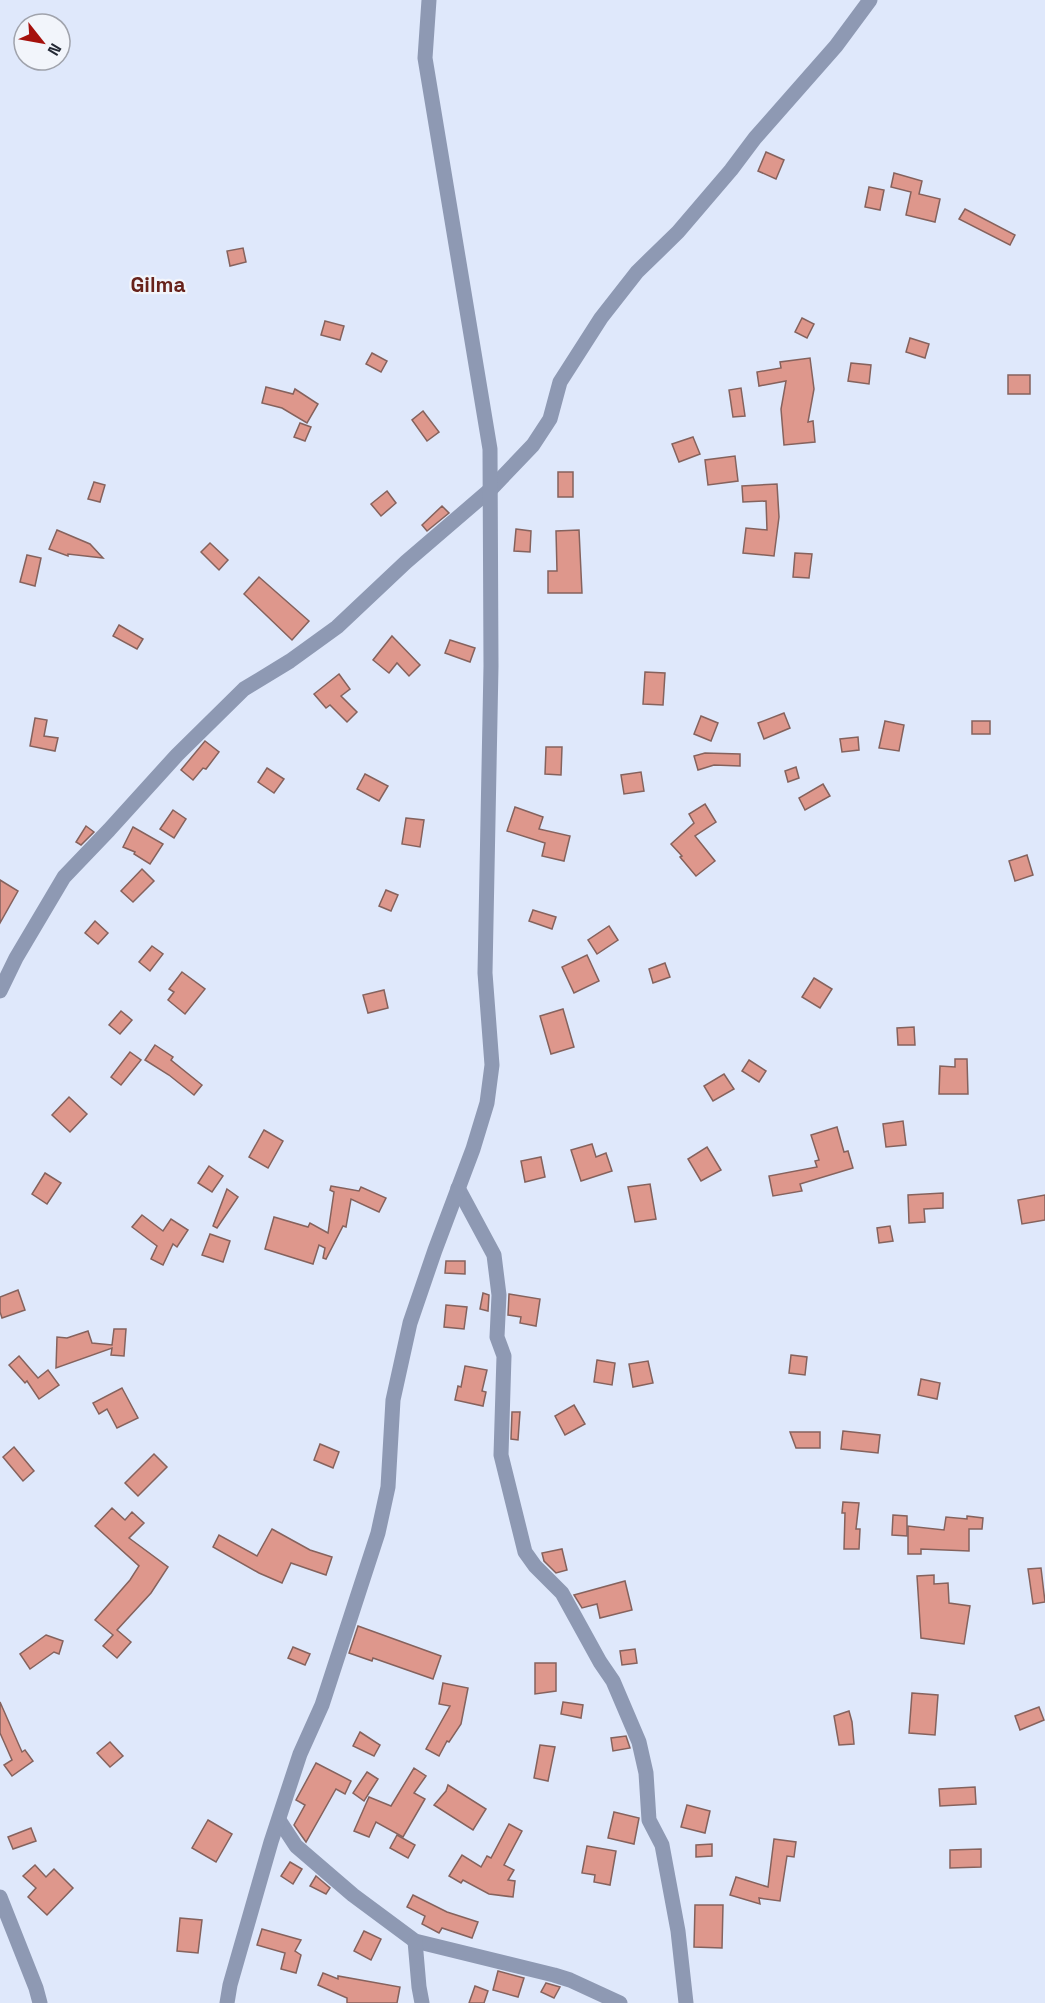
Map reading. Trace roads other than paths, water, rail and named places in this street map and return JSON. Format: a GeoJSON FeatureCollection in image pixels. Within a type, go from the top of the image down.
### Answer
{"type":"FeatureCollection","features":[{"type":"Feature","properties":{"kind":"street"},"geometry":{"type":"LineString","coordinates":[[227,2003],[230,1984],[271,1842],[300,1754],[322,1705],[378,1533],[388,1487],[393,1400],[410,1323],[487,1102],[492,1065],[485,973],[491,666],[490,450],[424,58],[429,0]]}},
{"type":"Feature","properties":{"kind":"street"},"geometry":{"type":"LineString","coordinates":[[0,991],[16,957],[64,877],[177,755],[244,689],[290,661],[337,627],[406,562],[491,489],[533,445],[550,418],[560,382],[601,318],[637,273],[678,232],[755,138],[836,46],[870,0]]}},
{"type":"Feature","properties":{"kind":"street"},"geometry":{"type":"LineString","coordinates":[[458,1188],[494,1255],[499,1295],[498,1337],[504,1356],[501,1455],[525,1552],[534,1566],[562,1593],[613,1681],[639,1742],[646,1773],[649,1821],[662,1845],[678,1931],[686,2003]]}},
{"type":"Feature","properties":{"kind":"street"},"geometry":{"type":"LineString","coordinates":[[279,1820],[296,1846],[353,1895],[415,1941],[554,1975],[620,2003]]}},
{"type":"Feature","properties":{"kind":"street"},"geometry":{"type":"LineString","coordinates":[[271,1842],[296,1846]]}},
{"type":"Feature","properties":{"kind":"street"},"geometry":{"type":"LineString","coordinates":[[0,1898],[40,2003]]}},
{"type":"Feature","properties":{"kind":"street"},"geometry":{"type":"LineString","coordinates":[[415,1941],[422,2003]]}},
{"type":"Feature","properties":{"kind":"district","name":"Gilma"},"geometry":{"type":"Point","coordinates":[158,284]}}]}
